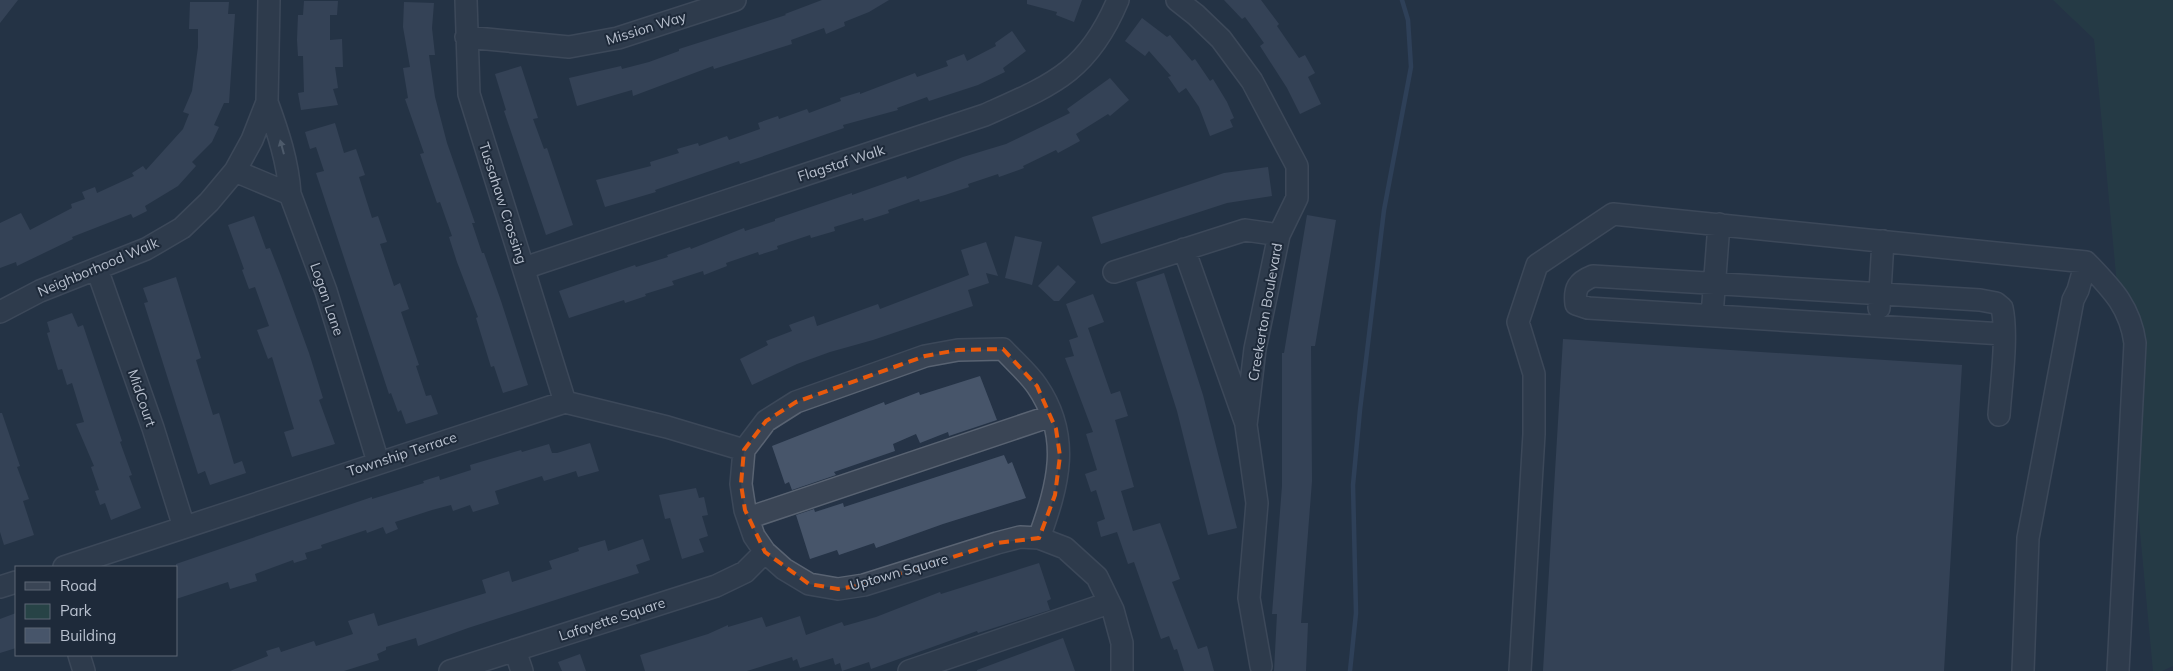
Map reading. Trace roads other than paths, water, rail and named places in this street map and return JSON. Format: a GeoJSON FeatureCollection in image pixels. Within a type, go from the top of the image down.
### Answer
{"type":"FeatureCollection","features":[{"type":"Feature","properties":{"kind":"street","name":"Neighborhood Walk"},"geometry":{"type":"LineString","coordinates":[[0,312],[40,291],[146,250],[182,228],[209,202],[235,171],[252,140],[267,102],[269,0]]}},
{"type":"Feature","properties":{"kind":"street","name":"Tussahaw Crossing"},"geometry":{"type":"LineString","coordinates":[[466,0],[469,94],[565,402]]}},
{"type":"Feature","properties":{"kind":"street","name":"Mission Way"},"geometry":{"type":"LineString","coordinates":[[466,38],[569,47],[618,38],[735,0]]}},
{"type":"Feature","properties":{"kind":"street","name":"Flagstaf Walk"},"geometry":{"type":"LineString","coordinates":[[524,268],[985,115],[1046,88],[1087,54],[1107,25],[1118,0]]}},
{"type":"Feature","properties":{"kind":"street","name":"Creekerton Boulevard"},"geometry":{"type":"LineString","coordinates":[[1177,0],[1221,39],[1252,81],[1297,166],[1297,198],[1279,235],[1255,349],[1246,425],[1257,503],[1249,598],[1261,666]]}},
{"type":"Feature","properties":{"kind":"street","name":"Logan Lane"},"geometry":{"type":"LineString","coordinates":[[267,102],[277,129],[289,175],[290,194],[326,291],[378,462]]}},
{"type":"Feature","properties":{"kind":"street"},"geometry":{"type":"LineString","coordinates":[[235,171],[290,194]]}},
{"type":"Feature","properties":{"kind":"street"},"geometry":{"type":"LineString","coordinates":[[1520,671],[1534,434],[1534,374],[1518,322],[1537,265],[1612,214],[2086,262],[2119,298],[2133,325],[2136,343],[2118,671]]}},
{"type":"Feature","properties":{"kind":"street"},"geometry":{"type":"LineString","coordinates":[[1712,316],[1719,224]]}},
{"type":"Feature","properties":{"kind":"street"},"geometry":{"type":"LineString","coordinates":[[1114,272],[1245,230],[1279,235]]}},
{"type":"Feature","properties":{"kind":"street"},"geometry":{"type":"LineString","coordinates":[[1878,326],[1883,241]]}},
{"type":"Feature","properties":{"kind":"street"},"geometry":{"type":"LineString","coordinates":[[1184,249],[1246,425]]}},
{"type":"Feature","properties":{"kind":"street"},"geometry":{"type":"LineString","coordinates":[[2023,671],[2028,538],[2073,300],[2086,262]]}},
{"type":"Feature","properties":{"kind":"street","name":"MidCourt"},"geometry":{"type":"LineString","coordinates":[[97,270],[153,428],[184,527]]}},
{"type":"Feature","properties":{"kind":"street"},"geometry":{"type":"LineString","coordinates":[[1999,415],[2004,334],[2002,308],[1996,303],[1593,276],[1583,280],[1576,287],[1575,295],[1576,304],[1588,308],[2004,334]]}},
{"type":"Feature","properties":{"kind":"street"},"geometry":{"type":"LineString","coordinates":[[565,402],[667,427],[744,450],[766,421],[796,402],[925,356],[958,350],[1003,349],[1037,386],[1056,429],[1060,456],[1055,494],[1039,538],[1065,548],[1080,560],[1097,578],[1109,602],[1122,643],[1122,671]]}},
{"type":"Feature","properties":{"kind":"street","name":"Township Terrace"},"geometry":{"type":"LineString","coordinates":[[67,566],[378,462],[565,402]]}},
{"type":"Feature","properties":{"kind":"street"},"geometry":{"type":"LineString","coordinates":[[748,518],[1051,416]]}},
{"type":"Feature","properties":{"kind":"street","name":"Uptown Square"},"geometry":{"type":"LineString","coordinates":[[744,450],[741,484],[754,536],[765,552],[784,569],[809,584],[838,588],[864,585],[1005,541],[1020,537],[1039,538]]}},
{"type":"Feature","properties":{"kind":"street","name":"Lafayette Square"},"geometry":{"type":"LineString","coordinates":[[450,671],[716,586],[745,572],[765,552]]}},
{"type":"Feature","properties":{"kind":"street"},"geometry":{"type":"LineString","coordinates":[[0,587],[15,582]]}},
{"type":"Feature","properties":{"kind":"street"},"geometry":{"type":"LineString","coordinates":[[909,671],[1109,602]]}},
{"type":"Feature","properties":{"kind":"street"},"geometry":{"type":"LineString","coordinates":[[515,650],[522,671]]}},
{"type":"Feature","properties":{"kind":"street"},"geometry":{"type":"LineString","coordinates":[[79,656],[84,671]]}},
{"type":"Feature","properties":{"kind":"waterway"},"geometry":{"type":"LineString","coordinates":[[1350,671],[1356,613],[1353,485],[1360,410],[1384,210],[1411,67],[1408,20],[1402,0]]}}]}
